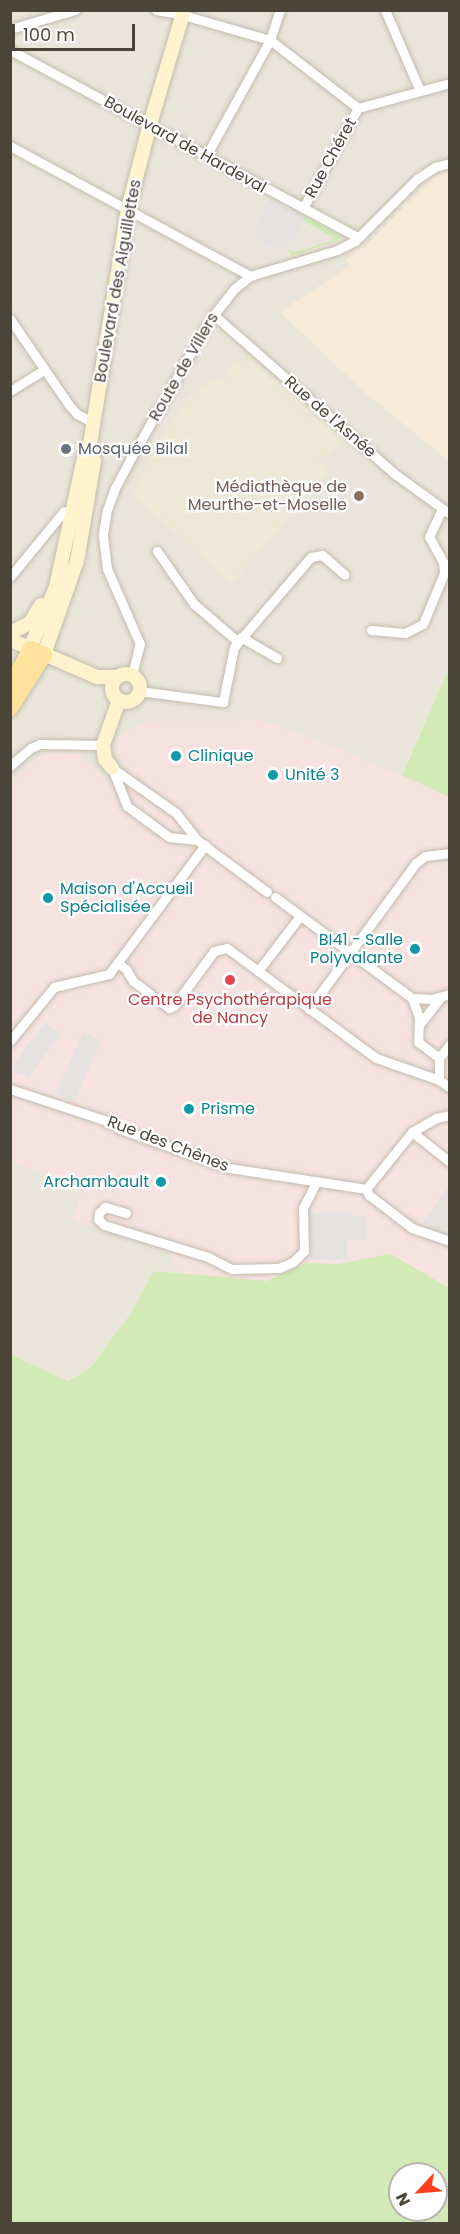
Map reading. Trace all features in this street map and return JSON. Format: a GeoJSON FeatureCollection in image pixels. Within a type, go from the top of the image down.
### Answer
{"type":"FeatureCollection","features":[{"type":"Feature","properties":{"kind":"main road","name":"Boulevard des Aiguillettes"},"geometry":{"type":"LineString","coordinates":[[37,651],[56,587],[84,458],[89,450],[128,209],[183,13]]}},
{"type":"Feature","properties":{"kind":"main road","name":"Boulevard des Aiguillettes"},"geometry":{"type":"LineString","coordinates":[[37,651],[77,561],[94,461],[89,450]]}},
{"type":"Feature","properties":{"kind":"main road"},"geometry":{"type":"LineString","coordinates":[[10,633],[30,623],[45,596],[56,587]]}},
{"type":"Feature","properties":{"kind":"main road"},"geometry":{"type":"LineString","coordinates":[[10,640],[97,677],[116,689],[133,700],[139,691],[138,682],[132,675],[124,674],[116,689],[103,745],[105,759],[112,768]]}},
{"type":"Feature","properties":{"kind":"main road"},"geometry":{"type":"LineString","coordinates":[[10,684],[37,651]]}},
{"type":"Feature","properties":{"kind":"main road"},"geometry":{"type":"LineString","coordinates":[[10,708],[37,651]]}},
{"type":"Feature","properties":{"kind":"street"},"geometry":{"type":"LineString","coordinates":[[10,29],[75,10]]}},
{"type":"Feature","properties":{"kind":"street"},"geometry":{"type":"LineString","coordinates":[[156,10],[183,13],[270,40],[358,108],[450,83]]}},
{"type":"Feature","properties":{"kind":"street"},"geometry":{"type":"LineString","coordinates":[[206,156],[270,40],[280,10]]}},
{"type":"Feature","properties":{"kind":"street"},"geometry":{"type":"LineString","coordinates":[[385,10],[420,91]]}},
{"type":"Feature","properties":{"kind":"street","name":"Boulevard de Hardeval"},"geometry":{"type":"LineString","coordinates":[[10,50],[359,238]]}},
{"type":"Feature","properties":{"kind":"street","name":"Rue Chéret"},"geometry":{"type":"LineString","coordinates":[[303,208],[358,108]]}},
{"type":"Feature","properties":{"kind":"street"},"geometry":{"type":"LineString","coordinates":[[10,146],[250,276]]}},
{"type":"Feature","properties":{"kind":"street","name":"Route de Villers"},"geometry":{"type":"LineString","coordinates":[[132,675],[140,644],[107,569],[104,534],[107,510],[115,488],[132,456],[214,315],[234,289],[250,276],[337,250],[359,238],[417,179],[435,167],[450,163]]}},
{"type":"Feature","properties":{"kind":"street","name":"Rue de l'Asnée"},"geometry":{"type":"LineString","coordinates":[[214,315],[395,474],[446,512]]}},
{"type":"Feature","properties":{"kind":"street"},"geometry":{"type":"LineString","coordinates":[[10,318],[74,411],[94,423]]}},
{"type":"Feature","properties":{"kind":"street"},"geometry":{"type":"LineString","coordinates":[[10,391],[44,370]]}},
{"type":"Feature","properties":{"kind":"street"},"geometry":{"type":"LineString","coordinates":[[10,578],[64,512]]}},
{"type":"Feature","properties":{"kind":"street"},"geometry":{"type":"LineString","coordinates":[[372,630],[405,633],[423,624],[444,573],[443,562],[429,537],[446,512]]}},
{"type":"Feature","properties":{"kind":"street"},"geometry":{"type":"LineString","coordinates":[[157,550],[194,604],[239,639],[277,658]]}},
{"type":"Feature","properties":{"kind":"street"},"geometry":{"type":"LineString","coordinates":[[139,691],[223,702],[231,655],[239,639],[311,557],[322,555],[345,575]]}},
{"type":"Feature","properties":{"kind":"street"},"geometry":{"type":"LineString","coordinates":[[10,766],[31,748],[40,744],[103,745]]}},
{"type":"Feature","properties":{"kind":"street"},"geometry":{"type":"LineString","coordinates":[[112,768],[127,806],[168,837],[201,843]]}},
{"type":"Feature","properties":{"kind":"street"},"geometry":{"type":"LineString","coordinates":[[112,768],[176,813],[201,843],[412,998],[419,1017],[418,1042],[439,1058]]}},
{"type":"Feature","properties":{"kind":"street"},"geometry":{"type":"LineString","coordinates":[[10,1041],[54,987],[104,977],[118,963],[201,843]]}},
{"type":"Feature","properties":{"kind":"street"},"geometry":{"type":"LineString","coordinates":[[309,1009],[416,863],[425,856],[450,854]]}},
{"type":"Feature","properties":{"kind":"street"},"geometry":{"type":"LineString","coordinates":[[258,971],[300,916]]}},
{"type":"Feature","properties":{"kind":"street"},"geometry":{"type":"LineString","coordinates":[[118,963],[126,969],[133,981],[169,1008],[217,949],[227,948],[376,1058],[434,1078],[450,1088]]}},
{"type":"Feature","properties":{"kind":"street"},"geometry":{"type":"LineString","coordinates":[[412,998],[440,998],[450,994]]}},
{"type":"Feature","properties":{"kind":"street"},"geometry":{"type":"LineString","coordinates":[[419,1025],[440,998]]}},
{"type":"Feature","properties":{"kind":"street"},"geometry":{"type":"LineString","coordinates":[[434,1078],[439,1058],[450,1044]]}},
{"type":"Feature","properties":{"kind":"street","name":"Rue des Chênes"},"geometry":{"type":"LineString","coordinates":[[10,1089],[104,1120],[120,1129],[229,1168],[366,1189]]}},
{"type":"Feature","properties":{"kind":"street"},"geometry":{"type":"LineString","coordinates":[[450,1115],[436,1118],[412,1132],[366,1189],[369,1195],[412,1228],[450,1241]]}},
{"type":"Feature","properties":{"kind":"street"},"geometry":{"type":"LineString","coordinates":[[412,1132],[450,1162]]}},
{"type":"Feature","properties":{"kind":"street"},"geometry":{"type":"LineString","coordinates":[[126,1213],[105,1207],[99,1213],[98,1219],[104,1225],[208,1257],[232,1269],[279,1268],[301,1256],[304,1251],[303,1208],[316,1183]]}},
{"type":"Feature","properties":{"kind":"shaded area"},"geometry":{"type":"Polygon","coordinates":[[[11,11],[449,11],[449,668],[402,774],[449,797],[267,1281],[155,1271],[132,1311],[91,1367],[67,1381],[11,1355],[11,11]]]}},
{"type":"Feature","properties":{"kind":"shaded area"},"geometry":{"type":"Polygon","coordinates":[[[449,169],[449,461],[364,392],[280,312],[351,265],[346,260],[357,249],[365,247],[429,180],[449,169]]]}},
{"type":"Feature","properties":{"kind":"shaded area"},"geometry":{"type":"Polygon","coordinates":[[[270,197],[275,203],[305,216],[287,249],[278,244],[275,249],[255,238],[259,231],[254,228],[270,197]]]}},
{"type":"Feature","properties":{"kind":"shaded area"},"geometry":{"type":"Polygon","coordinates":[[[250,355],[307,406],[312,412],[306,415],[308,418],[313,415],[320,422],[324,421],[345,440],[319,461],[327,472],[232,583],[133,495],[144,469],[188,397],[216,378],[219,381],[228,374],[225,371],[250,355]]]}},
{"type":"Feature","properties":{"kind":"shaded area","name":"Centre Psychothérapique de Nancy"},"geometry":{"type":"Polygon","coordinates":[[[259,720],[328,744],[449,797],[449,1367],[181,1280],[170,1254],[73,1220],[83,1187],[11,1162],[11,782],[40,756],[52,753],[79,754],[110,783],[125,777],[131,770],[118,753],[119,737],[147,721],[259,720]]]}},
{"type":"Feature","properties":{"kind":"shaded area"},"geometry":{"type":"Polygon","coordinates":[[[45,1022],[61,1034],[28,1078],[23,1074],[18,1075],[12,1066],[45,1022]]]}},
{"type":"Feature","properties":{"kind":"shaded area"},"geometry":{"type":"Polygon","coordinates":[[[83,1032],[101,1040],[74,1101],[56,1093],[83,1032]]]}},
{"type":"Feature","properties":{"kind":"shaded area"},"geometry":{"type":"Polygon","coordinates":[[[449,1186],[449,1236],[439,1233],[423,1222],[449,1186]]]}},
{"type":"Feature","properties":{"kind":"shaded area"},"geometry":{"type":"Polygon","coordinates":[[[352,1212],[352,1216],[366,1216],[367,1240],[347,1240],[347,1260],[310,1260],[308,1213],[352,1212]]]}},
{"type":"Feature","properties":{"kind":"green space"},"geometry":{"type":"Polygon","coordinates":[[[305,216],[339,235],[339,240],[291,256],[287,249],[294,252],[331,241],[333,237],[303,221],[305,216]]]}},
{"type":"Feature","properties":{"kind":"green space"},"geometry":{"type":"Polygon","coordinates":[[[449,668],[449,797],[402,775],[449,668]]]}},
{"type":"Feature","properties":{"kind":"green space"},"geometry":{"type":"Polygon","coordinates":[[[391,1254],[449,1288],[449,2223],[11,2223],[11,1355],[68,1381],[91,1367],[132,1311],[154,1271],[267,1281],[306,1263],[338,1264],[391,1254]]]}},
{"type":"Feature","properties":{"kind":"place","name":"Mosquée Bilal"},"geometry":{"type":"Point","coordinates":[66,449]}},
{"type":"Feature","properties":{"kind":"place","name":"Médiathèque de Meurthe-et-Moselle"},"geometry":{"type":"Point","coordinates":[359,496]}},
{"type":"Feature","properties":{"kind":"place","name":"Clinique"},"geometry":{"type":"Point","coordinates":[176,756]}},
{"type":"Feature","properties":{"kind":"place","name":"Unité 3"},"geometry":{"type":"Point","coordinates":[273,775]}},
{"type":"Feature","properties":{"kind":"place","name":"Maison d'Accueil Spécialisée"},"geometry":{"type":"Point","coordinates":[48,898]}},
{"type":"Feature","properties":{"kind":"place","name":"BI41 - Salle Polyvalante"},"geometry":{"type":"Point","coordinates":[415,949]}},
{"type":"Feature","properties":{"kind":"place","name":"Centre Psychothérapique de Nancy"},"geometry":{"type":"Point","coordinates":[230,980]}},
{"type":"Feature","properties":{"kind":"place","name":"Prisme"},"geometry":{"type":"Point","coordinates":[189,1109]}},
{"type":"Feature","properties":{"kind":"place","name":"Archambault"},"geometry":{"type":"Point","coordinates":[161,1182]}}]}
